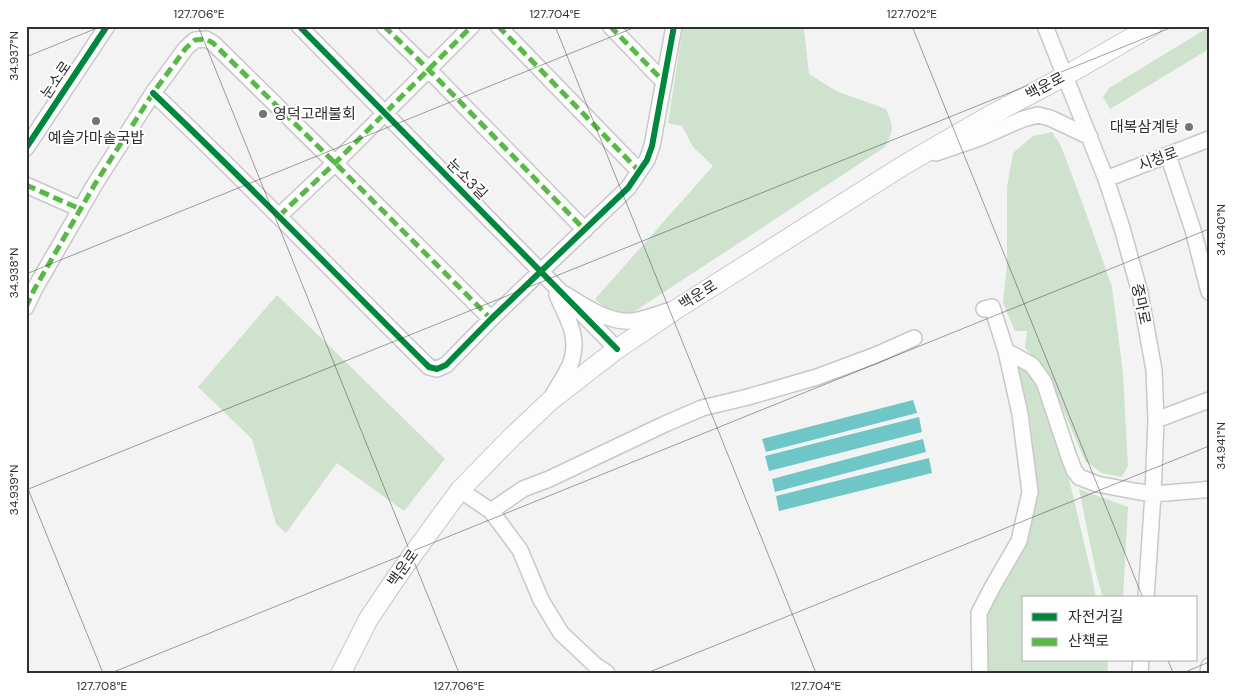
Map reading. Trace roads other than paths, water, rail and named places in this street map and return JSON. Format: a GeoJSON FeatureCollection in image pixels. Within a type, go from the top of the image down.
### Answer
{"type":"FeatureCollection","features":[{"type":"Feature","properties":{"kind":"main road","name":"백운로"},"geometry":{"type":"LineString","coordinates":[[341,673],[369,618],[460,490],[550,401],[617,349],[674,310],[904,165],[1152,26]]}},
{"type":"Feature","properties":{"kind":"street","name":"눈소로"},"geometry":{"type":"LineString","coordinates":[[26,148],[107,26]]}},
{"type":"Feature","properties":{"kind":"street","name":"눈소3길"},"geometry":{"type":"LineString","coordinates":[[299,26],[617,349]]}},
{"type":"Feature","properties":{"kind":"street"},"geometry":{"type":"LineString","coordinates":[[384,26],[585,230]]}},
{"type":"Feature","properties":{"kind":"street"},"geometry":{"type":"LineString","coordinates":[[279,216],[385,114],[472,26]]}},
{"type":"Feature","properties":{"kind":"street"},"geometry":{"type":"LineString","coordinates":[[498,26],[640,171]]}},
{"type":"Feature","properties":{"kind":"street"},"geometry":{"type":"LineString","coordinates":[[610,26],[664,82]]}},
{"type":"Feature","properties":{"kind":"street"},"geometry":{"type":"LineString","coordinates":[[153,93],[209,146],[429,367],[437,369],[446,365],[585,230],[628,188],[640,171],[652,146],[674,26]]}},
{"type":"Feature","properties":{"kind":"street","name":"중마로"},"geometry":{"type":"LineString","coordinates":[[1045,26],[1090,137],[1122,228],[1140,293],[1154,370],[1156,420],[1154,494],[1146,596]]}},
{"type":"Feature","properties":{"kind":"street"},"geometry":{"type":"LineString","coordinates":[[26,307],[94,184],[153,93],[186,48],[195,40],[206,39],[213,43],[335,163],[491,320]]}},
{"type":"Feature","properties":{"kind":"street"},"geometry":{"type":"LineString","coordinates":[[904,165],[1038,115],[1050,118],[1090,137]]}},
{"type":"Feature","properties":{"kind":"street","name":"시청로"},"geometry":{"type":"LineString","coordinates":[[1106,179],[1209,138]]}},
{"type":"Feature","properties":{"kind":"street"},"geometry":{"type":"LineString","coordinates":[[1168,155],[1193,230],[1209,292]]}},
{"type":"Feature","properties":{"kind":"street"},"geometry":{"type":"LineString","coordinates":[[26,186],[80,209]]}},
{"type":"Feature","properties":{"kind":"street"},"geometry":{"type":"LineString","coordinates":[[550,401],[572,360],[575,341],[572,329],[557,295],[561,292],[616,320],[631,321],[674,310]]}},
{"type":"Feature","properties":{"kind":"street"},"geometry":{"type":"LineString","coordinates":[[980,673],[979,613],[1019,541],[1030,492],[1020,414],[1006,351],[992,307],[984,309]]}},
{"type":"Feature","properties":{"kind":"street"},"geometry":{"type":"LineString","coordinates":[[491,511],[523,489],[549,479],[702,408],[817,377],[876,355],[914,338]]}},
{"type":"Feature","properties":{"kind":"street"},"geometry":{"type":"LineString","coordinates":[[1006,351],[1032,365],[1044,382],[1069,457],[1079,477],[1097,484],[1154,494],[1209,489]]}},
{"type":"Feature","properties":{"kind":"street"},"geometry":{"type":"LineString","coordinates":[[1156,420],[1209,400]]}},
{"type":"Feature","properties":{"kind":"street"},"geometry":{"type":"LineString","coordinates":[[460,490],[491,511],[520,550],[541,600],[561,633],[607,673]]}},
{"type":"Feature","properties":{"kind":"street"},"geometry":{"type":"LineString","coordinates":[[1208,673],[1209,668]]}},
{"type":"Feature","properties":{"kind":"water"},"geometry":{"type":"Polygon","coordinates":[[[913,400],[917,413],[766,452],[762,439],[913,400]]]}},
{"type":"Feature","properties":{"kind":"water"},"geometry":{"type":"Polygon","coordinates":[[[919,417],[922,432],[769,471],[765,456],[919,417]]]}},
{"type":"Feature","properties":{"kind":"water"},"geometry":{"type":"Polygon","coordinates":[[[923,439],[926,452],[775,492],[772,479],[923,439]]]}},
{"type":"Feature","properties":{"kind":"water"},"geometry":{"type":"Polygon","coordinates":[[[929,458],[932,473],[779,511],[776,496],[929,458]]]}},
{"type":"Feature","properties":{"kind":"place","name":"영덕고래불회"},"geometry":{"type":"Point","coordinates":[263,114]}},
{"type":"Feature","properties":{"kind":"place","name":"예슬가마솥국밥"},"geometry":{"type":"Point","coordinates":[96,121]}},
{"type":"Feature","properties":{"kind":"place","name":"대복삼계탕"},"geometry":{"type":"Point","coordinates":[1189,127]}}]}
